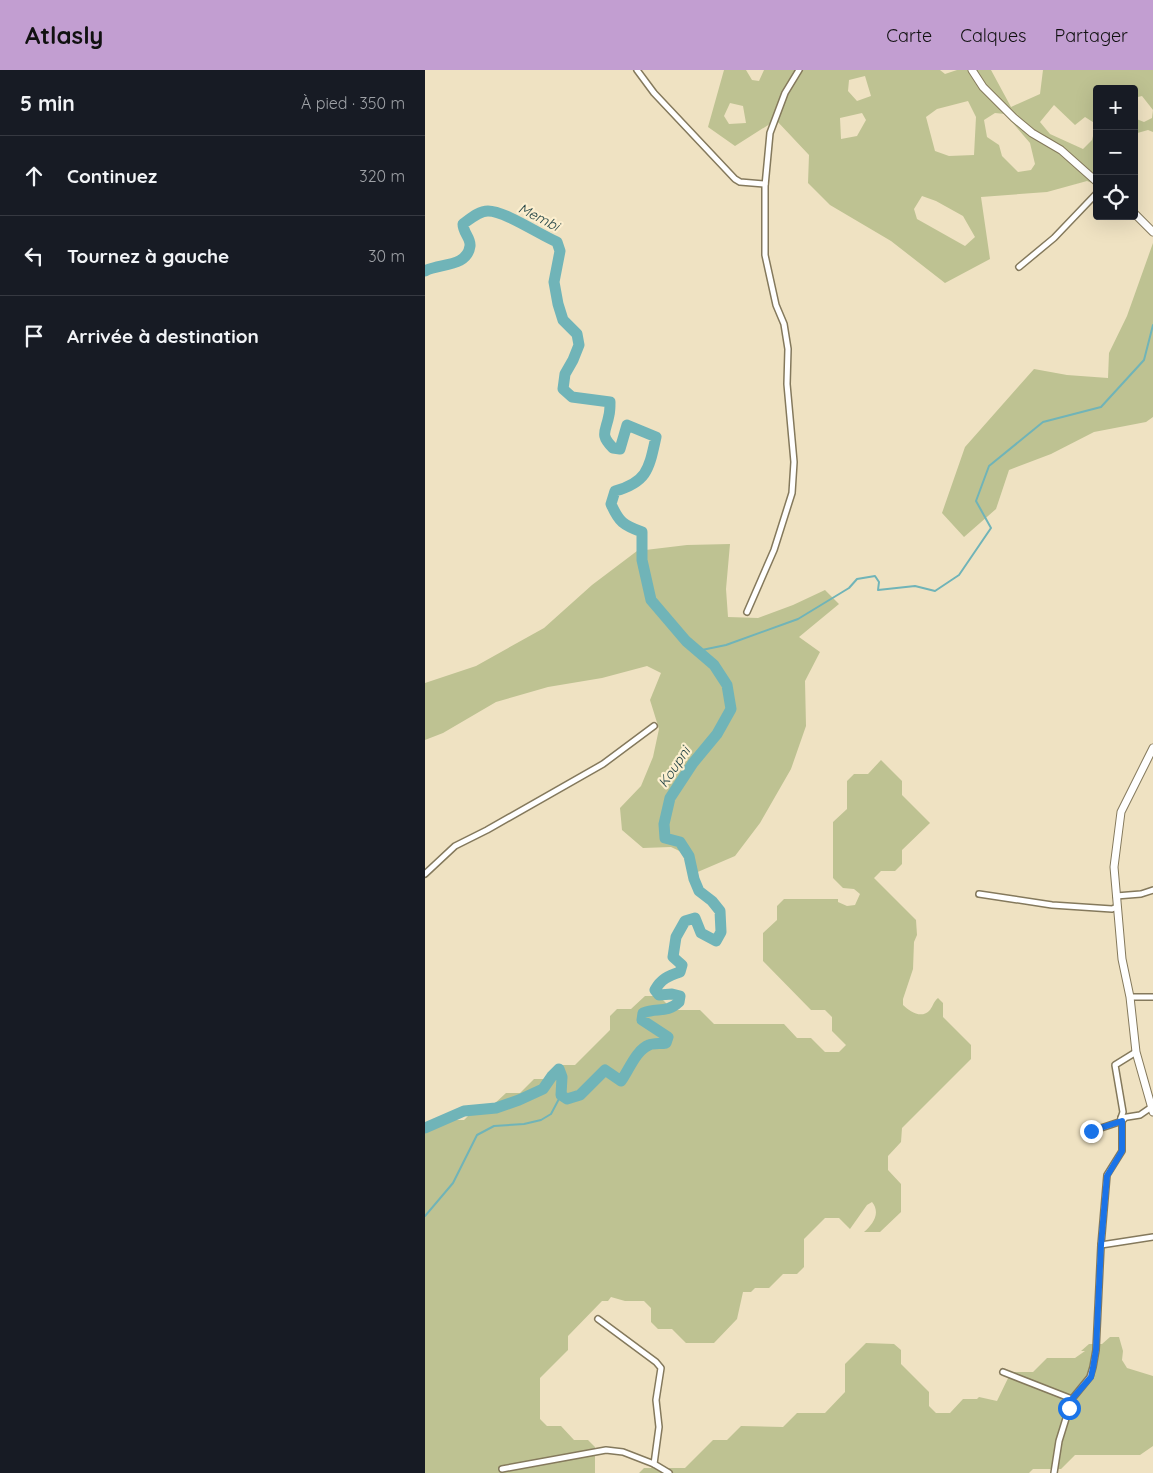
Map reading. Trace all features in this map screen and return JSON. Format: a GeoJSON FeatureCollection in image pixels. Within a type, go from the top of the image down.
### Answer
{"type":"FeatureCollection","features":[{"type":"Feature","properties":{"kind":"street"},"geometry":{"type":"LineString","coordinates":[[637,70],[654,93],[735,179],[741,182],[765,184]]}},
{"type":"Feature","properties":{"kind":"street"},"geometry":{"type":"LineString","coordinates":[[747,612],[774,550],[791,493],[794,462],[787,384],[788,349],[784,324],[776,305],[765,255],[765,184],[770,133],[785,93],[799,70]]}},
{"type":"Feature","properties":{"kind":"street"},"geometry":{"type":"LineString","coordinates":[[972,70],[983,87],[1015,118],[1032,133],[1061,150],[1093,178]]}},
{"type":"Feature","properties":{"kind":"street"},"geometry":{"type":"LineString","coordinates":[[1019,267],[1054,238],[1093,197]]}},
{"type":"Feature","properties":{"kind":"street"},"geometry":{"type":"LineString","coordinates":[[1138,217],[1153,232]]}},
{"type":"Feature","properties":{"kind":"street"},"geometry":{"type":"LineString","coordinates":[[425,874],[455,846],[487,830],[603,764],[654,726]]}},
{"type":"Feature","properties":{"kind":"street"},"geometry":{"type":"LineString","coordinates":[[1091,1131],[1140,1115],[1152,1108],[1136,1052],[1130,997],[1122,959],[1114,867],[1121,812],[1153,749]]}},
{"type":"Feature","properties":{"kind":"street"},"geometry":{"type":"LineString","coordinates":[[1116,896],[1141,894],[1153,890]]}},
{"type":"Feature","properties":{"kind":"street"},"geometry":{"type":"LineString","coordinates":[[979,894],[1052,905],[1112,910],[1117,907]]}},
{"type":"Feature","properties":{"kind":"street"},"geometry":{"type":"LineString","coordinates":[[1130,997],[1153,998]]}},
{"type":"Feature","properties":{"kind":"street"},"geometry":{"type":"LineString","coordinates":[[1054,1473],[1055,1454],[1072,1399],[1091,1377],[1093,1368],[1096,1350],[1101,1245],[1107,1176],[1122,1151],[1123,1112],[1115,1065],[1136,1052]]}},
{"type":"Feature","properties":{"kind":"street"},"geometry":{"type":"LineString","coordinates":[[1101,1245],[1153,1237]]}},
{"type":"Feature","properties":{"kind":"street"},"geometry":{"type":"LineString","coordinates":[[598,1319],[656,1362],[661,1368],[656,1400],[659,1427],[654,1464]]}},
{"type":"Feature","properties":{"kind":"street"},"geometry":{"type":"LineString","coordinates":[[1003,1372],[1072,1399]]}},
{"type":"Feature","properties":{"kind":"street"},"geometry":{"type":"LineString","coordinates":[[502,1469],[605,1450],[623,1452],[654,1464],[669,1473]]}},
{"type":"Feature","properties":{"kind":"green space"},"geometry":{"type":"Polygon","coordinates":[[[724,70],[746,70],[752,80],[759,81],[764,70],[940,70],[945,74],[957,70],[991,70],[1011,107],[1040,94],[1043,70],[1153,70],[1153,110],[1142,96],[1138,97],[1138,85],[1093,85],[1093,122],[1085,117],[1075,125],[1054,105],[1040,122],[1050,134],[1083,149],[1092,140],[1093,136],[1093,183],[1087,181],[1047,192],[981,197],[990,259],[945,283],[891,241],[830,205],[808,183],[809,155],[776,120],[735,146],[708,127],[724,70]],[[865,76],[849,80],[848,91],[857,101],[871,96],[865,76]],[[968,101],[937,109],[926,117],[935,151],[949,156],[974,155],[976,117],[968,101]],[[730,103],[724,116],[729,124],[746,123],[743,106],[730,103]],[[862,113],[840,118],[841,139],[857,136],[866,120],[862,113]],[[995,113],[984,120],[987,137],[999,145],[1002,156],[1018,172],[1031,170],[1035,164],[1030,143],[1005,114],[995,113]],[[922,196],[914,209],[917,219],[965,246],[975,237],[963,216],[936,201],[922,196]]]}},
{"type":"Feature","properties":{"kind":"green space"},"geometry":{"type":"Polygon","coordinates":[[[1153,110],[1153,132],[1148,130],[1138,133],[1138,120],[1144,122],[1152,118],[1153,110]]]}},
{"type":"Feature","properties":{"kind":"green space"},"geometry":{"type":"Polygon","coordinates":[[[1153,243],[1153,417],[1146,422],[1094,432],[1051,454],[1009,470],[996,509],[964,537],[942,513],[965,447],[1034,369],[1067,375],[1108,378],[1109,353],[1127,316],[1153,243]]]}},
{"type":"Feature","properties":{"kind":"green space"},"geometry":{"type":"Polygon","coordinates":[[[730,544],[726,589],[728,617],[758,618],[793,605],[825,590],[839,604],[799,637],[820,652],[805,681],[806,726],[791,769],[760,823],[735,856],[693,874],[692,857],[671,847],[643,848],[622,830],[620,808],[641,786],[653,757],[659,729],[650,700],[661,673],[647,666],[602,678],[548,687],[496,702],[443,733],[425,740],[425,683],[476,666],[544,628],[592,585],[637,551],[687,545],[730,544]]]}},
{"type":"Feature","properties":{"kind":"green space"},"geometry":{"type":"Polygon","coordinates":[[[881,760],[902,781],[902,795],[930,823],[902,850],[902,864],[895,871],[881,871],[874,878],[916,920],[917,935],[914,942],[913,969],[903,999],[903,1005],[912,1012],[922,1014],[929,1011],[938,998],[943,1003],[943,1017],[971,1045],[971,1059],[902,1128],[901,1142],[888,1156],[888,1170],[901,1184],[901,1212],[880,1232],[864,1232],[875,1218],[876,1210],[872,1202],[867,1205],[850,1229],[839,1218],[825,1218],[804,1239],[804,1267],[797,1274],[783,1274],[769,1288],[755,1288],[751,1292],[743,1292],[737,1319],[714,1343],[686,1343],[672,1329],[658,1329],[651,1322],[651,1308],[644,1301],[625,1301],[611,1297],[608,1301],[602,1301],[568,1336],[568,1350],[540,1378],[540,1419],[547,1426],[561,1426],[574,1440],[588,1440],[595,1447],[595,1473],[425,1473],[425,1131],[436,1120],[464,1120],[478,1106],[492,1106],[506,1093],[520,1093],[534,1079],[547,1079],[561,1065],[575,1065],[610,1030],[610,1016],[617,1009],[631,1009],[645,996],[659,996],[673,1010],[700,1010],[714,1024],[784,1024],[797,1038],[811,1038],[825,1052],[839,1052],[846,1045],[832,1031],[832,1017],[825,1010],[811,1010],[763,961],[763,933],[777,920],[777,906],[784,899],[838,899],[838,902],[847,906],[855,905],[860,894],[854,889],[843,888],[833,878],[833,822],[847,809],[847,781],[854,774],[868,774],[881,760]]]}},
{"type":"Feature","properties":{"kind":"green space"},"geometry":{"type":"Polygon","coordinates":[[[1110,1337],[1119,1337],[1123,1351],[1122,1360],[1127,1368],[1153,1376],[1153,1446],[1140,1455],[1075,1455],[1061,1469],[1033,1469],[1029,1473],[639,1473],[644,1468],[685,1468],[713,1440],[727,1440],[741,1426],[783,1427],[797,1413],[825,1413],[845,1392],[845,1364],[866,1343],[894,1344],[901,1350],[901,1364],[929,1392],[929,1406],[936,1413],[950,1413],[963,1399],[977,1399],[979,1397],[997,1401],[1011,1372],[1033,1372],[1047,1358],[1075,1358],[1085,1351],[1081,1351],[1089,1344],[1102,1344],[1110,1337]]]}},
{"type":"Feature","properties":{"kind":"waterway","name":"Koupni"},"geometry":{"type":"LineString","coordinates":[[425,271],[451,264],[464,258],[468,253],[470,243],[463,224],[485,211],[504,215],[557,242],[560,251],[554,282],[558,304],[563,320],[577,334],[579,345],[565,374],[563,389],[572,397],[610,402],[605,436],[613,448],[620,449],[627,425],[656,437],[649,465],[641,478],[615,491],[611,504],[622,522],[642,532],[642,560],[651,600],[686,641],[714,665],[727,685],[731,709],[717,734],[693,763],[670,798],[664,824],[665,838],[680,842],[689,856],[694,879],[699,891],[712,901],[720,911],[721,932],[716,941],[701,933],[695,918],[685,921],[676,937],[673,957],[682,965],[680,972],[665,978],[655,990],[659,995],[672,994],[680,996],[679,1002],[670,1008],[643,1013],[642,1020],[668,1037],[666,1043],[651,1044],[640,1051],[621,1081],[605,1070],[580,1095],[567,1099],[561,1095],[562,1077],[559,1069],[543,1089],[519,1100],[496,1108],[464,1111],[425,1128]]}},
{"type":"Feature","properties":{"kind":"waterway"},"geometry":{"type":"LineString","coordinates":[[697,651],[726,645],[798,619],[849,588],[857,579],[875,576],[879,582],[878,590],[915,586],[935,591],[959,575],[991,528],[976,501],[989,466],[1043,422],[1101,407],[1144,360],[1153,325]]}},
{"type":"Feature","properties":{"kind":"waterway"},"geometry":{"type":"LineString","coordinates":[[425,1216],[453,1183],[477,1135],[494,1126],[524,1124],[541,1120],[551,1114],[561,1095]]}},
{"type":"Feature","properties":{"kind":"route"},"geometry":{"type":"LineString","coordinates":[[1069,1408],[1072,1399],[1091,1377],[1093,1368],[1096,1350],[1097,1304],[1107,1176],[1122,1151],[1122,1121],[1091,1131]]}},
{"type":"Feature","properties":{"kind":"water label","name":"Membi"},"geometry":{"type":"Point","coordinates":[539,217]}}]}
